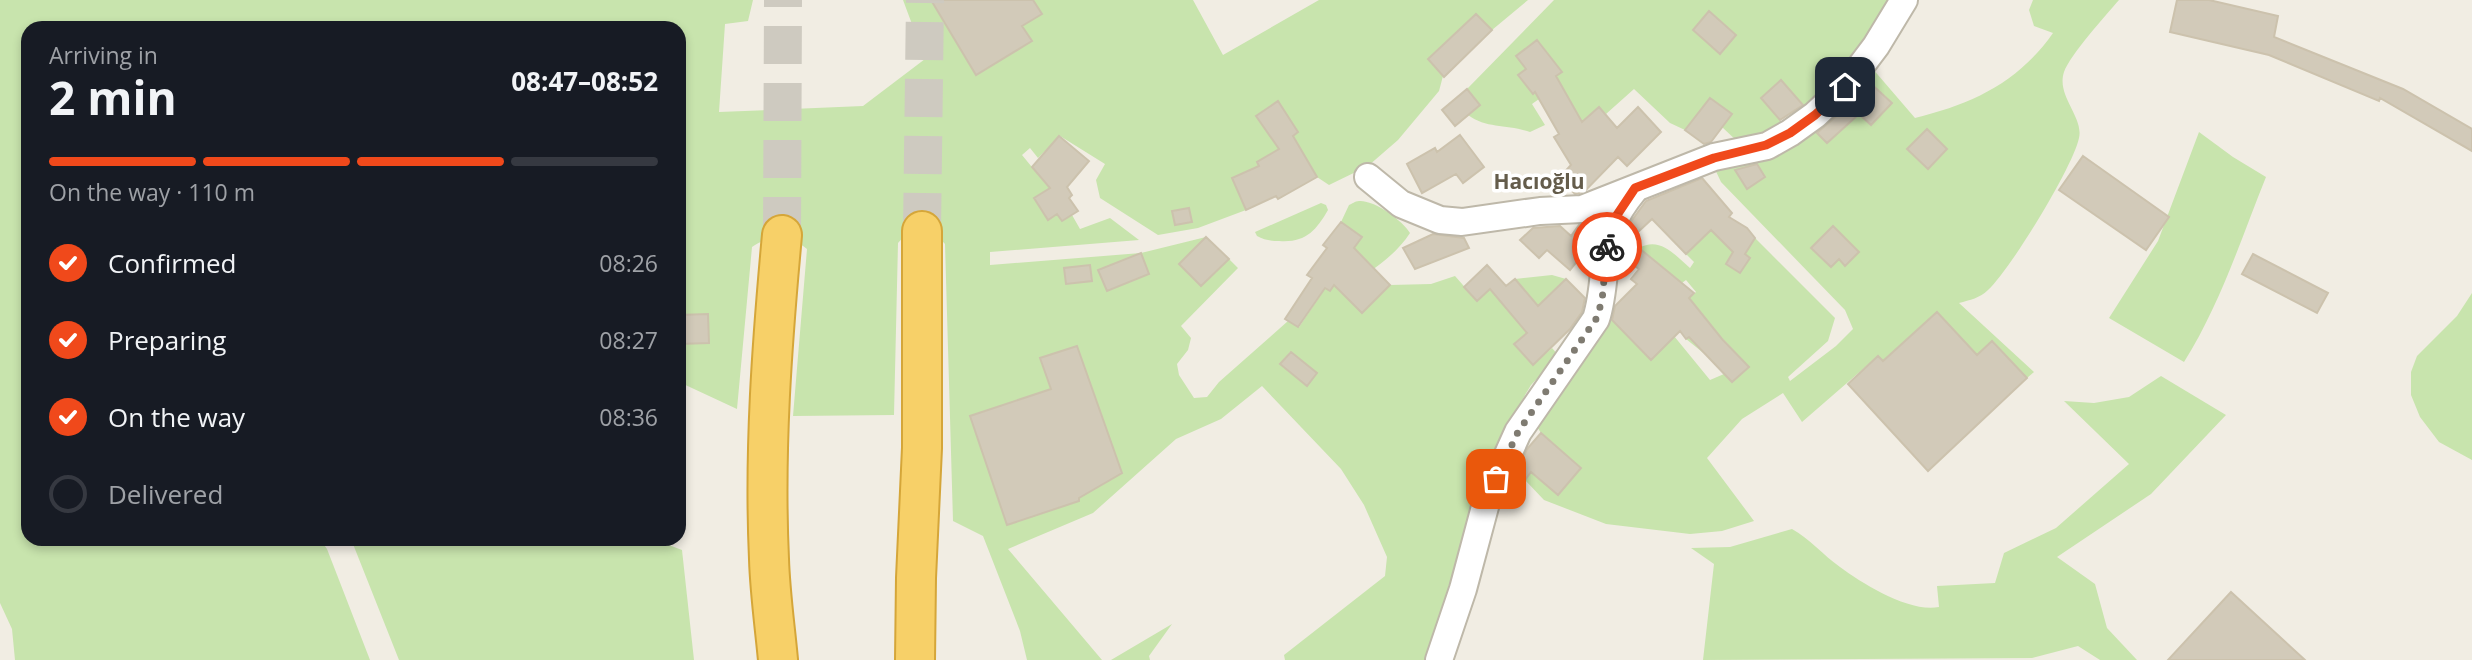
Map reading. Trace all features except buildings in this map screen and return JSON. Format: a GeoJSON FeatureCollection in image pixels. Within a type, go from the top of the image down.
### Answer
{"type":"FeatureCollection","features":[{"type":"Feature","properties":{"kind":"highway"},"geometry":{"type":"LineString","coordinates":[[915,660],[922,448],[922,231]]}},
{"type":"Feature","properties":{"kind":"highway"},"geometry":{"type":"LineString","coordinates":[[778,660],[769,560],[769,402],[782,236]]}},
{"type":"Feature","properties":{"kind":"street"},"geometry":{"type":"LineString","coordinates":[[1368,177],[1401,204],[1440,220],[1462,222],[1539,211],[1582,209],[1714,158],[1766,145],[1790,133],[1815,115],[1845,87],[1876,46],[1904,0]]}},
{"type":"Feature","properties":{"kind":"street"},"geometry":{"type":"LineString","coordinates":[[1439,660],[1459,601],[1486,503],[1518,432],[1596,319],[1602,301],[1605,261],[1612,227],[1622,205],[1635,188]]}},
{"type":"Feature","properties":{"kind":"green space"},"geometry":{"type":"Polygon","coordinates":[[[0,0],[753,0],[748,21],[725,24],[719,112],[863,106],[925,59],[903,0],[1193,0],[1223,55],[1319,0],[1528,0],[1492,30],[1476,14],[1443,76],[1439,91],[1398,140],[1368,166],[1329,185],[1317,177],[1295,140],[1257,162],[1262,171],[1232,178],[1246,210],[1198,228],[1158,235],[1100,198],[1096,180],[1105,164],[1060,136],[1038,158],[1030,148],[1022,155],[1045,183],[1057,183],[1034,198],[1048,220],[1057,214],[1062,221],[1072,215],[1080,229],[1110,218],[1139,240],[990,252],[990,265],[1141,253],[1206,237],[1179,264],[1201,286],[1229,259],[1238,268],[1181,326],[1191,338],[1188,350],[1177,364],[1179,375],[1194,398],[1207,397],[1219,382],[1288,321],[1299,327],[1320,296],[1307,286],[1312,278],[1330,290],[1347,267],[1344,261],[1362,237],[1341,222],[1349,205],[1356,201],[1380,208],[1395,217],[1410,233],[1387,258],[1341,291],[1362,313],[1390,285],[1431,284],[1455,276],[1477,301],[1500,280],[1507,286],[1496,296],[1515,318],[1534,302],[1515,279],[1552,275],[1566,279],[1537,324],[1514,345],[1533,365],[1552,348],[1559,356],[1531,385],[1500,437],[1427,660],[1285,660],[1284,655],[1385,576],[1387,557],[1364,505],[1341,469],[1262,386],[1221,419],[1176,439],[1093,513],[1008,549],[1102,660],[1027,660],[1020,631],[983,536],[953,521],[945,244],[935,233],[907,233],[898,243],[894,415],[793,416],[807,249],[787,238],[773,238],[752,247],[737,409],[686,385],[686,21],[21,21],[21,546],[325,546],[370,660],[15,660],[12,629],[0,603],[0,0]],[[1290,352],[1281,365],[1307,386],[1317,373],[1290,352]]]}},
{"type":"Feature","properties":{"kind":"green space"},"geometry":{"type":"Polygon","coordinates":[[[1554,0],[1895,0],[1837,81],[1805,107],[1781,80],[1761,98],[1784,125],[1739,143],[1722,127],[1731,114],[1710,98],[1685,130],[1670,123],[1634,89],[1606,114],[1599,107],[1579,124],[1539,99],[1532,104],[1545,125],[1530,132],[1482,122],[1468,115],[1480,105],[1467,89],[1554,0]]]}},
{"type":"Feature","properties":{"kind":"green space"},"geometry":{"type":"Polygon","coordinates":[[[2033,0],[2119,0],[2081,46],[2064,72],[2064,89],[2078,122],[2079,138],[2053,194],[1998,279],[1982,295],[1959,303],[2034,372],[2027,378],[1993,341],[1977,355],[1937,312],[1890,356],[1958,442],[1878,356],[1802,422],[1783,393],[1742,419],[1707,458],[1754,521],[1722,531],[1690,534],[1606,524],[1544,500],[1525,480],[1532,467],[1581,468],[1541,433],[1534,422],[1607,315],[1651,359],[1674,336],[1710,380],[1724,374],[1732,382],[1749,367],[1723,339],[1706,355],[1686,339],[1689,298],[1696,292],[1686,280],[1657,301],[1670,273],[1639,248],[1654,244],[1660,246],[1690,268],[1694,262],[1686,254],[1706,235],[1675,195],[1747,251],[1755,238],[1835,318],[1828,341],[1788,377],[1790,381],[1836,346],[1853,329],[1845,310],[1721,182],[1713,165],[1846,102],[1867,80],[1872,68],[1915,118],[1956,106],[1992,89],[2025,65],[2053,33],[2034,26],[2029,10],[2033,0]]]}},
{"type":"Feature","properties":{"kind":"green space"},"geometry":{"type":"Polygon","coordinates":[[[2199,132],[2266,177],[2219,295],[2184,362],[2109,318],[2158,241],[2199,132]]]}},
{"type":"Feature","properties":{"kind":"green space"},"geometry":{"type":"Polygon","coordinates":[[[1321,203],[1326,205],[1328,210],[1314,230],[1303,238],[1270,240],[1257,236],[1255,232],[1321,203]]]}},
{"type":"Feature","properties":{"kind":"green space"},"geometry":{"type":"Polygon","coordinates":[[[2472,293],[2472,460],[2439,442],[2420,417],[2411,395],[2411,372],[2417,356],[2457,316],[2472,293]]]}},
{"type":"Feature","properties":{"kind":"green space"},"geometry":{"type":"Polygon","coordinates":[[[2161,376],[2226,415],[2151,494],[2057,557],[2095,584],[2107,628],[2137,660],[2100,660],[2078,646],[2032,658],[1703,660],[1714,564],[1691,548],[1730,547],[1792,529],[1840,567],[1887,596],[1915,606],[1939,607],[1937,586],[1995,583],[2004,553],[2056,528],[2129,464],[2064,401],[2094,403],[2129,397],[2161,376]]]}},
{"type":"Feature","properties":{"kind":"green space"},"geometry":{"type":"Polygon","coordinates":[[[354,546],[671,546],[682,550],[694,660],[399,660],[354,546]]]}},
{"type":"Feature","properties":{"kind":"green space"},"geometry":{"type":"Polygon","coordinates":[[[1172,624],[1149,656],[1150,660],[1111,660],[1172,624]]]}},
{"type":"Feature","properties":{"kind":"tunnel"},"geometry":{"type":"LineString","coordinates":[[782,235],[783,0]]}},
{"type":"Feature","properties":{"kind":"tunnel"},"geometry":{"type":"LineString","coordinates":[[922,231],[925,0]]}},
{"type":"Feature","properties":{"kind":"way so far"},"geometry":{"type":"LineString","coordinates":[[1496,479],[1518,432],[1596,319],[1602,301],[1607,247]]}},
{"type":"Feature","properties":{"kind":"district","name":"Hacıoğlu"},"geometry":{"type":"Point","coordinates":[1539,181]}},
{"type":"Feature","properties":{"kind":"route"},"geometry":{"type":"LineString","coordinates":[[1607,247],[1617,215],[1635,188],[1714,158],[1766,145],[1790,133],[1815,115],[1845,87]]}}]}
